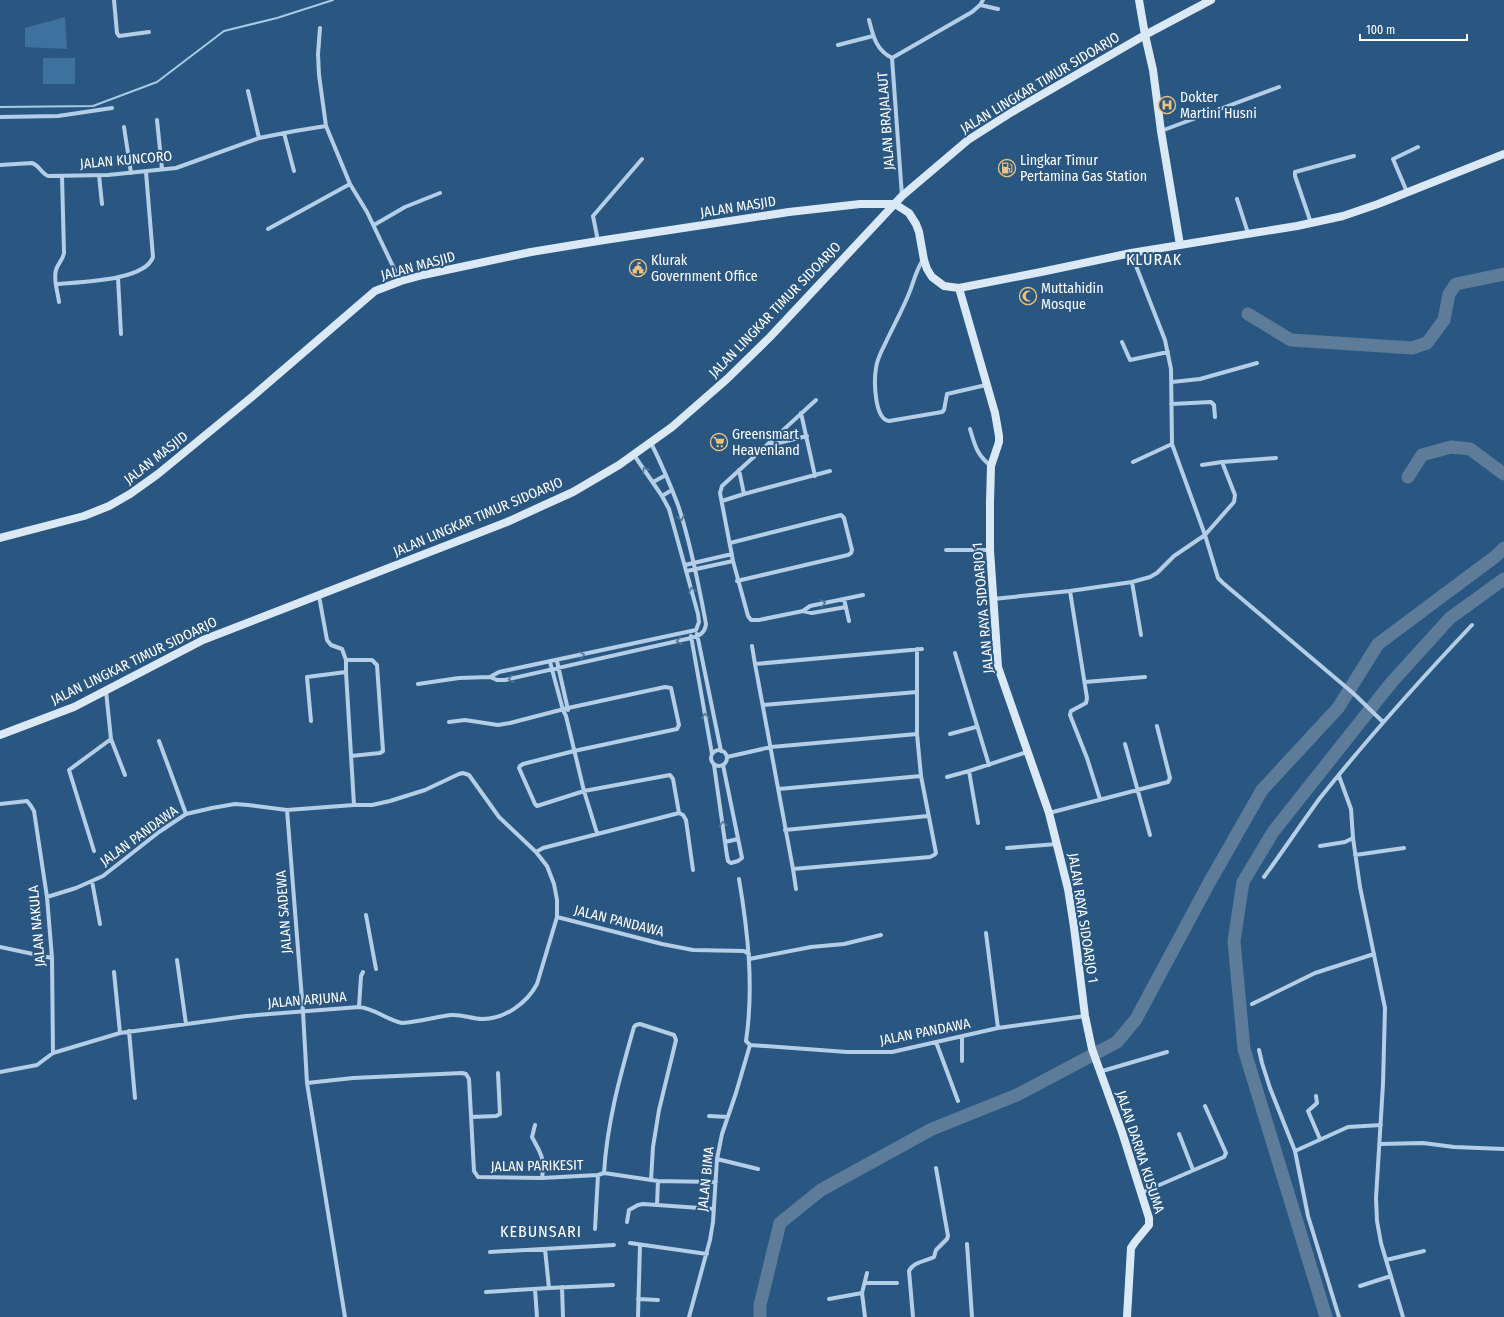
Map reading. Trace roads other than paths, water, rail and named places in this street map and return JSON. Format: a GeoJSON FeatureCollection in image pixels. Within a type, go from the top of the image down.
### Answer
{"type":"FeatureCollection","features":[{"type":"Feature","properties":{"kind":"street"},"geometry":{"type":"LineString","coordinates":[[114,0],[117,33],[119,36],[149,32]]}},
{"type":"Feature","properties":{"kind":"street","name":"JALAN BRAJALAUT"},"geometry":{"type":"LineString","coordinates":[[902,196],[892,58],[955,22],[980,5],[983,0]]}},
{"type":"Feature","properties":{"kind":"street"},"geometry":{"type":"LineString","coordinates":[[1139,0],[1153,70],[1161,131],[1180,245]]}},
{"type":"Feature","properties":{"kind":"street","name":"JALAN LINGKAR TIMUR SIDOARJO"},"geometry":{"type":"LineString","coordinates":[[0,736],[74,707],[202,640],[507,522],[573,492],[619,465],[672,427],[727,379],[770,337],[902,196],[952,153],[977,134],[1012,112],[1145,35],[1211,0]]}},
{"type":"Feature","properties":{"kind":"street"},"geometry":{"type":"LineString","coordinates":[[980,5],[998,9]]}},
{"type":"Feature","properties":{"kind":"street"},"geometry":{"type":"LineString","coordinates":[[869,20],[873,36],[883,53],[892,58]]}},
{"type":"Feature","properties":{"kind":"street"},"geometry":{"type":"LineString","coordinates":[[320,28],[318,54],[319,75],[326,126],[350,184],[367,212],[400,281]]}},
{"type":"Feature","properties":{"kind":"street"},"geometry":{"type":"LineString","coordinates":[[838,45],[873,36]]}},
{"type":"Feature","properties":{"kind":"street"},"geometry":{"type":"LineString","coordinates":[[1161,131],[1279,87]]}},
{"type":"Feature","properties":{"kind":"street"},"geometry":{"type":"LineString","coordinates":[[248,91],[259,138]]}},
{"type":"Feature","properties":{"kind":"street"},"geometry":{"type":"LineString","coordinates":[[0,117],[58,116],[112,108]]}},
{"type":"Feature","properties":{"kind":"street"},"geometry":{"type":"LineString","coordinates":[[157,120],[162,169]]}},
{"type":"Feature","properties":{"kind":"street","name":"JALAN KUNCORO"},"geometry":{"type":"LineString","coordinates":[[0,165],[32,163],[36,164],[44,174],[48,176],[146,172],[181,166],[259,138],[326,126]]}},
{"type":"Feature","properties":{"kind":"street"},"geometry":{"type":"LineString","coordinates":[[124,127],[131,173]]}},
{"type":"Feature","properties":{"kind":"street"},"geometry":{"type":"LineString","coordinates":[[284,133],[294,171]]}},
{"type":"Feature","properties":{"kind":"street"},"geometry":{"type":"LineString","coordinates":[[1407,192],[1393,159],[1418,146]]}},
{"type":"Feature","properties":{"kind":"street"},"geometry":{"type":"LineString","coordinates":[[895,204],[909,213],[916,224],[924,260],[929,274],[936,281],[948,287],[959,288],[1131,253],[1311,223],[1356,212],[1504,154]]}},
{"type":"Feature","properties":{"kind":"street"},"geometry":{"type":"LineString","coordinates":[[1311,223],[1295,172],[1354,156]]}},
{"type":"Feature","properties":{"kind":"street"},"geometry":{"type":"LineString","coordinates":[[598,240],[593,216],[642,159]]}},
{"type":"Feature","properties":{"kind":"street"},"geometry":{"type":"LineString","coordinates":[[57,284],[118,278],[151,263],[153,257],[146,172]]}},
{"type":"Feature","properties":{"kind":"street"},"geometry":{"type":"LineString","coordinates":[[100,175],[102,204]]}},
{"type":"Feature","properties":{"kind":"street"},"geometry":{"type":"LineString","coordinates":[[59,302],[56,270],[64,258],[62,176]]}},
{"type":"Feature","properties":{"kind":"street"},"geometry":{"type":"LineString","coordinates":[[268,229],[350,184]]}},
{"type":"Feature","properties":{"kind":"street"},"geometry":{"type":"LineString","coordinates":[[374,226],[405,207],[440,194]]}},
{"type":"Feature","properties":{"kind":"street"},"geometry":{"type":"LineString","coordinates":[[1237,199],[1248,234]]}},
{"type":"Feature","properties":{"kind":"street","name":"JALAN MASJID"},"geometry":{"type":"LineString","coordinates":[[0,538],[84,516],[109,506],[130,494],[158,474],[253,396],[375,291],[400,281],[531,252],[598,240],[789,212],[860,204],[895,204]]}},
{"type":"Feature","properties":{"kind":"street"},"geometry":{"type":"LineString","coordinates":[[1131,253],[1158,321],[1168,352],[1172,382],[1172,444],[1205,536],[1217,575],[1222,583],[1344,685],[1383,722]]}},
{"type":"Feature","properties":{"kind":"street"},"geometry":{"type":"LineString","coordinates":[[924,260],[916,271],[910,292],[880,355],[876,368],[876,393],[881,415],[884,420],[889,421],[942,412],[944,410],[947,394],[986,385]]}},
{"type":"Feature","properties":{"kind":"street"},"geometry":{"type":"LineString","coordinates":[[118,278],[121,334]]}},
{"type":"Feature","properties":{"kind":"street","name":"JALAN RAYA SIDOARJO 1"},"geometry":{"type":"LineString","coordinates":[[959,288],[995,413],[999,436],[991,466],[990,502],[990,550],[998,668],[1035,771],[1049,813],[1057,844],[1072,911],[1085,1016]]}},
{"type":"Feature","properties":{"kind":"street"},"geometry":{"type":"LineString","coordinates":[[1122,342],[1130,360],[1168,352]]}},
{"type":"Feature","properties":{"kind":"street"},"geometry":{"type":"LineString","coordinates":[[1172,382],[1200,379],[1257,363]]}},
{"type":"Feature","properties":{"kind":"street"},"geometry":{"type":"LineString","coordinates":[[816,400],[720,489],[737,582],[748,616],[751,620],[759,620],[803,611],[812,612],[846,607]]}},
{"type":"Feature","properties":{"kind":"street"},"geometry":{"type":"LineString","coordinates":[[1171,404],[1211,402],[1214,405],[1215,416]]}},
{"type":"Feature","properties":{"kind":"street"},"geometry":{"type":"LineString","coordinates":[[801,414],[815,476]]}},
{"type":"Feature","properties":{"kind":"street"},"geometry":{"type":"LineString","coordinates":[[970,429],[978,454],[991,466]]}},
{"type":"Feature","properties":{"kind":"street"},"geometry":{"type":"LineString","coordinates":[[765,446],[806,436]]}},
{"type":"Feature","properties":{"kind":"street"},"geometry":{"type":"LineString","coordinates":[[490,676],[501,681],[691,638],[698,636],[704,630],[706,624],[695,570],[678,506],[651,443]]}},
{"type":"Feature","properties":{"kind":"street"},"geometry":{"type":"LineString","coordinates":[[1132,462],[1172,444]]}},
{"type":"Feature","properties":{"kind":"street"},"geometry":{"type":"LineString","coordinates":[[634,455],[653,482],[669,509],[699,619],[696,630],[721,751]]}},
{"type":"Feature","properties":{"kind":"street"},"geometry":{"type":"LineString","coordinates":[[1202,465],[1276,458]]}},
{"type":"Feature","properties":{"kind":"street"},"geometry":{"type":"LineString","coordinates":[[993,599],[1070,592],[1132,582],[1150,577],[1157,573],[1174,556],[1205,536],[1233,504],[1235,500],[1234,495],[1222,462]]}},
{"type":"Feature","properties":{"kind":"street"},"geometry":{"type":"LineString","coordinates":[[739,470],[744,494]]}},
{"type":"Feature","properties":{"kind":"street"},"geometry":{"type":"LineString","coordinates":[[722,501],[830,471]]}},
{"type":"Feature","properties":{"kind":"street"},"geometry":{"type":"LineString","coordinates":[[653,482],[666,475]]}},
{"type":"Feature","properties":{"kind":"street"},"geometry":{"type":"LineString","coordinates":[[662,496],[672,490]]}},
{"type":"Feature","properties":{"kind":"street"},"geometry":{"type":"LineString","coordinates":[[669,509],[678,506]]}},
{"type":"Feature","properties":{"kind":"street"},"geometry":{"type":"LineString","coordinates":[[730,543],[841,515],[844,518],[852,550],[848,555],[737,582]]}},
{"type":"Feature","properties":{"kind":"street"},"geometry":{"type":"LineString","coordinates":[[946,550],[990,550]]}},
{"type":"Feature","properties":{"kind":"street"},"geometry":{"type":"LineString","coordinates":[[685,565],[732,554]]}},
{"type":"Feature","properties":{"kind":"street"},"geometry":{"type":"LineString","coordinates":[[687,571],[733,561]]}},
{"type":"Feature","properties":{"kind":"street"},"geometry":{"type":"LineString","coordinates":[[1132,582],[1141,635]]}},
{"type":"Feature","properties":{"kind":"street"},"geometry":{"type":"LineString","coordinates":[[1070,592],[1087,701],[1071,711],[1070,715],[1087,758],[1100,799]]}},
{"type":"Feature","properties":{"kind":"street"},"geometry":{"type":"LineString","coordinates":[[803,611],[810,606],[863,595]]}},
{"type":"Feature","properties":{"kind":"street"},"geometry":{"type":"LineString","coordinates":[[319,596],[327,640],[331,645],[342,649],[346,660],[354,805]]}},
{"type":"Feature","properties":{"kind":"street"},"geometry":{"type":"LineString","coordinates":[[844,599],[849,621]]}},
{"type":"Feature","properties":{"kind":"street"},"geometry":{"type":"LineString","coordinates":[[1264,877],[1320,798],[1383,722],[1472,625]]}},
{"type":"Feature","properties":{"kind":"street"},"geometry":{"type":"LineString","coordinates":[[418,684],[459,678],[490,676],[499,672],[558,661],[696,630]]}},
{"type":"Feature","properties":{"kind":"street"},"geometry":{"type":"LineString","coordinates":[[690,632],[712,754],[711,760],[714,765],[728,861],[733,863],[742,858],[723,765]]}},
{"type":"Feature","properties":{"kind":"street"},"geometry":{"type":"LineString","coordinates":[[752,646],[796,889]]}},
{"type":"Feature","properties":{"kind":"street"},"geometry":{"type":"LineString","coordinates":[[755,664],[919,649],[917,734],[921,776],[936,852],[932,857],[793,869]]}},
{"type":"Feature","properties":{"kind":"street"},"geometry":{"type":"LineString","coordinates":[[955,653],[976,727],[989,765]]}},
{"type":"Feature","properties":{"kind":"street"},"geometry":{"type":"LineString","coordinates":[[346,660],[372,660],[377,665],[383,750],[380,753],[351,756]]}},
{"type":"Feature","properties":{"kind":"street"},"geometry":{"type":"LineString","coordinates":[[558,661],[568,708],[566,716]]}},
{"type":"Feature","properties":{"kind":"street"},"geometry":{"type":"LineString","coordinates":[[550,662],[566,716],[584,791],[597,833]]}},
{"type":"Feature","properties":{"kind":"street"},"geometry":{"type":"LineString","coordinates":[[535,665],[536,672]]}},
{"type":"Feature","properties":{"kind":"street"},"geometry":{"type":"LineString","coordinates":[[311,721],[308,677],[346,672]]}},
{"type":"Feature","properties":{"kind":"street"},"geometry":{"type":"LineString","coordinates":[[1085,682],[1146,677]]}},
{"type":"Feature","properties":{"kind":"street"},"geometry":{"type":"LineString","coordinates":[[449,722],[465,720],[498,725],[568,708],[669,687],[672,690],[680,724],[677,729],[574,751],[521,765],[519,769],[536,806],[584,791],[670,775],[673,779],[679,813],[683,815],[686,820],[693,870]]}},
{"type":"Feature","properties":{"kind":"street"},"geometry":{"type":"LineString","coordinates":[[106,690],[111,739],[125,775]]}},
{"type":"Feature","properties":{"kind":"street"},"geometry":{"type":"LineString","coordinates":[[763,705],[917,692]]}},
{"type":"Feature","properties":{"kind":"street"},"geometry":{"type":"LineString","coordinates":[[1049,813],[1167,782],[1170,779],[1158,726]]}},
{"type":"Feature","properties":{"kind":"street"},"geometry":{"type":"LineString","coordinates":[[950,734],[976,727]]}},
{"type":"Feature","properties":{"kind":"street"},"geometry":{"type":"LineString","coordinates":[[727,757],[771,747],[917,734]]}},
{"type":"Feature","properties":{"kind":"street"},"geometry":{"type":"LineString","coordinates":[[94,851],[69,770],[111,739]]}},
{"type":"Feature","properties":{"kind":"street"},"geometry":{"type":"LineString","coordinates":[[159,741],[186,814]]}},
{"type":"Feature","properties":{"kind":"street"},"geometry":{"type":"LineString","coordinates":[[1125,744],[1150,835]]}},
{"type":"Feature","properties":{"kind":"street"},"geometry":{"type":"LineString","coordinates":[[712,754],[717,750],[725,752],[727,757],[726,763],[723,765],[717,767],[714,765]]}},
{"type":"Feature","properties":{"kind":"street"},"geometry":{"type":"LineString","coordinates":[[947,777],[1027,752]]}},
{"type":"Feature","properties":{"kind":"street"},"geometry":{"type":"LineString","coordinates":[[969,771],[978,823]]}},
{"type":"Feature","properties":{"kind":"street","name":"JALAN PANDAWA"},"geometry":{"type":"LineString","coordinates":[[47,897],[76,888],[103,876],[158,832],[186,814],[235,804],[248,804],[288,810],[372,805],[408,796],[425,790],[459,774],[466,774],[469,775],[481,790],[504,823],[536,852],[547,866],[554,884],[557,900],[557,917],[669,946],[693,950],[744,951],[749,956]]}},
{"type":"Feature","properties":{"kind":"street"},"geometry":{"type":"LineString","coordinates":[[779,789],[921,776]]}},
{"type":"Feature","properties":{"kind":"street"},"geometry":{"type":"LineString","coordinates":[[1339,776],[1352,809],[1355,855],[1385,1008],[1381,1125],[1376,1198],[1377,1221],[1381,1242],[1403,1317]]}},
{"type":"Feature","properties":{"kind":"street","name":"JALAN NAKULA"},"geometry":{"type":"LineString","coordinates":[[0,804],[26,801],[34,811],[47,897],[52,958],[53,1053]]}},
{"type":"Feature","properties":{"kind":"street","name":"JALAN SADEWA"},"geometry":{"type":"LineString","coordinates":[[288,810],[307,1083],[345,1317]]}},
{"type":"Feature","properties":{"kind":"street"},"geometry":{"type":"LineString","coordinates":[[536,852],[543,848],[597,833],[679,813]]}},
{"type":"Feature","properties":{"kind":"street"},"geometry":{"type":"LineString","coordinates":[[785,830],[928,816]]}},
{"type":"Feature","properties":{"kind":"street"},"geometry":{"type":"LineString","coordinates":[[1320,846],[1344,842],[1353,838]]}},
{"type":"Feature","properties":{"kind":"street"},"geometry":{"type":"LineString","coordinates":[[725,842],[738,839]]}},
{"type":"Feature","properties":{"kind":"street"},"geometry":{"type":"LineString","coordinates":[[1007,848],[1057,844]]}},
{"type":"Feature","properties":{"kind":"street"},"geometry":{"type":"LineString","coordinates":[[1355,855],[1404,848]]}},
{"type":"Feature","properties":{"kind":"street"},"geometry":{"type":"LineString","coordinates":[[739,879],[745,913],[749,956],[749,1022],[746,1041],[750,1045]]}},
{"type":"Feature","properties":{"kind":"street"},"geometry":{"type":"LineString","coordinates":[[92,881],[100,924]]}},
{"type":"Feature","properties":{"kind":"street"},"geometry":{"type":"LineString","coordinates":[[366,915],[376,969]]}},
{"type":"Feature","properties":{"kind":"street","name":"JALAN ARJUNA"},"geometry":{"type":"LineString","coordinates":[[0,1072],[37,1065],[53,1053],[120,1033],[246,1016],[359,1007],[371,1009],[391,1020],[402,1023],[452,1015],[488,1018],[506,1014],[525,1000],[534,991],[557,917]]}},
{"type":"Feature","properties":{"kind":"street"},"geometry":{"type":"LineString","coordinates":[[986,933],[998,1028]]}},
{"type":"Feature","properties":{"kind":"street"},"geometry":{"type":"LineString","coordinates":[[749,956],[844,944],[881,934]]}},
{"type":"Feature","properties":{"kind":"street"},"geometry":{"type":"LineString","coordinates":[[0,947],[52,958]]}},
{"type":"Feature","properties":{"kind":"street"},"geometry":{"type":"LineString","coordinates":[[1252,1004],[1315,973],[1374,954]]}},
{"type":"Feature","properties":{"kind":"street"},"geometry":{"type":"LineString","coordinates":[[177,960],[186,1024]]}},
{"type":"Feature","properties":{"kind":"street"},"geometry":{"type":"LineString","coordinates":[[114,972],[120,1033]]}},
{"type":"Feature","properties":{"kind":"street"},"geometry":{"type":"LineString","coordinates":[[359,1007],[361,976],[363,972]]}},
{"type":"Feature","properties":{"kind":"street","name":"JALAN PANDAWA"},"geometry":{"type":"LineString","coordinates":[[750,1045],[880,1053],[892,1052],[998,1028],[1085,1016]]}},
{"type":"Feature","properties":{"kind":"street","name":"JALAN DARMA KUSUMA"},"geometry":{"type":"LineString","coordinates":[[1085,1016],[1092,1049],[1099,1072],[1122,1132],[1142,1193],[1149,1223],[1132,1248],[1127,1317]]}},
{"type":"Feature","properties":{"kind":"street"},"geometry":{"type":"LineString","coordinates":[[604,1174],[606,1146],[614,1101],[634,1028],[636,1025],[640,1024],[674,1035],[676,1040],[654,1139],[651,1180]]}},
{"type":"Feature","properties":{"kind":"street"},"geometry":{"type":"LineString","coordinates":[[130,1031],[135,1098]]}},
{"type":"Feature","properties":{"kind":"street"},"geometry":{"type":"LineString","coordinates":[[962,1036],[962,1060]]}},
{"type":"Feature","properties":{"kind":"street"},"geometry":{"type":"LineString","coordinates":[[936,1042],[958,1101]]}},
{"type":"Feature","properties":{"kind":"street","name":"JALAN BIMA"},"geometry":{"type":"LineString","coordinates":[[689,1317],[707,1254],[714,1209],[717,1159],[722,1134],[750,1045]]}},
{"type":"Feature","properties":{"kind":"street"},"geometry":{"type":"LineString","coordinates":[[1259,1050],[1270,1088],[1294,1151],[1308,1216],[1339,1317]]}},
{"type":"Feature","properties":{"kind":"street"},"geometry":{"type":"LineString","coordinates":[[1099,1072],[1167,1052]]}},
{"type":"Feature","properties":{"kind":"street","name":"JALAN PARIKESIT"},"geometry":{"type":"LineString","coordinates":[[307,1083],[353,1078],[464,1073],[469,1079],[474,1171],[478,1177],[542,1178],[604,1174],[658,1181],[716,1182]]}},
{"type":"Feature","properties":{"kind":"street"},"geometry":{"type":"LineString","coordinates":[[471,1117],[499,1115],[498,1073]]}},
{"type":"Feature","properties":{"kind":"street"},"geometry":{"type":"LineString","coordinates":[[1316,1096],[1317,1102],[1308,1111],[1320,1139]]}},
{"type":"Feature","properties":{"kind":"street"},"geometry":{"type":"LineString","coordinates":[[1142,1193],[1224,1157],[1226,1153],[1206,1106]]}},
{"type":"Feature","properties":{"kind":"street"},"geometry":{"type":"LineString","coordinates":[[709,1116],[728,1117]]}},
{"type":"Feature","properties":{"kind":"street"},"geometry":{"type":"LineString","coordinates":[[535,1125],[532,1137],[542,1155],[542,1178]]}},
{"type":"Feature","properties":{"kind":"street"},"geometry":{"type":"LineString","coordinates":[[1294,1151],[1350,1126],[1381,1125]]}},
{"type":"Feature","properties":{"kind":"street"},"geometry":{"type":"LineString","coordinates":[[1179,1134],[1193,1170]]}},
{"type":"Feature","properties":{"kind":"street"},"geometry":{"type":"LineString","coordinates":[[1380,1144],[1423,1143],[1474,1149],[1504,1149]]}},
{"type":"Feature","properties":{"kind":"street"},"geometry":{"type":"LineString","coordinates":[[717,1159],[758,1169]]}},
{"type":"Feature","properties":{"kind":"street"},"geometry":{"type":"LineString","coordinates":[[913,1317],[910,1268],[934,1257],[936,1250],[948,1236],[936,1168]]}},
{"type":"Feature","properties":{"kind":"street"},"geometry":{"type":"LineString","coordinates":[[595,1229],[598,1175]]}},
{"type":"Feature","properties":{"kind":"street"},"geometry":{"type":"LineString","coordinates":[[657,1205],[658,1181]]}},
{"type":"Feature","properties":{"kind":"street"},"geometry":{"type":"LineString","coordinates":[[627,1222],[629,1210],[643,1204],[714,1209]]}},
{"type":"Feature","properties":{"kind":"street"},"geometry":{"type":"LineString","coordinates":[[630,1243],[707,1254]]}},
{"type":"Feature","properties":{"kind":"street"},"geometry":{"type":"LineString","coordinates":[[967,1244],[972,1317]]}},
{"type":"Feature","properties":{"kind":"street"},"geometry":{"type":"LineString","coordinates":[[490,1252],[614,1245]]}},
{"type":"Feature","properties":{"kind":"street"},"geometry":{"type":"LineString","coordinates":[[638,1317],[640,1245]]}},
{"type":"Feature","properties":{"kind":"street"},"geometry":{"type":"LineString","coordinates":[[545,1249],[549,1288]]}},
{"type":"Feature","properties":{"kind":"street"},"geometry":{"type":"LineString","coordinates":[[1386,1260],[1424,1251]]}},
{"type":"Feature","properties":{"kind":"street"},"geometry":{"type":"LineString","coordinates":[[865,1317],[862,1293],[867,1273]]}},
{"type":"Feature","properties":{"kind":"street"},"geometry":{"type":"LineString","coordinates":[[1360,1286],[1391,1276]]}},
{"type":"Feature","properties":{"kind":"street"},"geometry":{"type":"LineString","coordinates":[[865,1284],[897,1283]]}},
{"type":"Feature","properties":{"kind":"street"},"geometry":{"type":"LineString","coordinates":[[486,1292],[535,1288],[613,1285]]}},
{"type":"Feature","properties":{"kind":"street"},"geometry":{"type":"LineString","coordinates":[[562,1287],[563,1317]]}},
{"type":"Feature","properties":{"kind":"street"},"geometry":{"type":"LineString","coordinates":[[535,1288],[537,1317]]}},
{"type":"Feature","properties":{"kind":"street"},"geometry":{"type":"LineString","coordinates":[[830,1299],[862,1293]]}},
{"type":"Feature","properties":{"kind":"street"},"geometry":{"type":"LineString","coordinates":[[638,1299],[658,1300]]}},
{"type":"Feature","properties":{"kind":"waterway"},"geometry":{"type":"LineString","coordinates":[[0,107],[93,106],[157,82],[224,31],[277,18],[333,0]]}},
{"type":"Feature","properties":{"kind":"waterway"},"geometry":{"type":"LineString","coordinates":[[1248,314],[1291,340],[1412,348],[1427,343],[1444,320],[1449,294],[1456,284],[1504,274]]}},
{"type":"Feature","properties":{"kind":"waterway"},"geometry":{"type":"LineString","coordinates":[[1408,477],[1422,455],[1451,447],[1470,449],[1504,474]]}},
{"type":"Feature","properties":{"kind":"waterway"},"geometry":{"type":"LineString","coordinates":[[760,1317],[760,1305],[780,1223],[821,1190],[932,1129],[1017,1095],[1117,1042],[1136,1019],[1209,883],[1262,790],[1338,708],[1378,644],[1496,556],[1504,548]]}},
{"type":"Feature","properties":{"kind":"waterway"},"geometry":{"type":"LineString","coordinates":[[1326,1317],[1244,1049],[1234,941],[1243,882],[1273,832],[1391,683],[1450,618],[1504,579]]}},
{"type":"Feature","properties":{"kind":"place","name":"Dokter Martini Husni"},"geometry":{"type":"Point","coordinates":[1167,105]}},
{"type":"Feature","properties":{"kind":"place","name":"Lingkar Timur Pertamina Gas Station"},"geometry":{"type":"Point","coordinates":[1007,168]}},
{"type":"Feature","properties":{"kind":"place","name":"Klurak Government Office"},"geometry":{"type":"Point","coordinates":[638,268]}},
{"type":"Feature","properties":{"kind":"place","name":"Muttahidin Mosque"},"geometry":{"type":"Point","coordinates":[1028,296]}},
{"type":"Feature","properties":{"kind":"place","name":"Greensmart Heavenland"},"geometry":{"type":"Point","coordinates":[719,442]}},
{"type":"Feature","properties":{"kind":"district","name":"KLURAK"},"geometry":{"type":"Point","coordinates":[1154,259]}},
{"type":"Feature","properties":{"kind":"district","name":"KEBUNSARI"},"geometry":{"type":"Point","coordinates":[541,1231]}}]}
